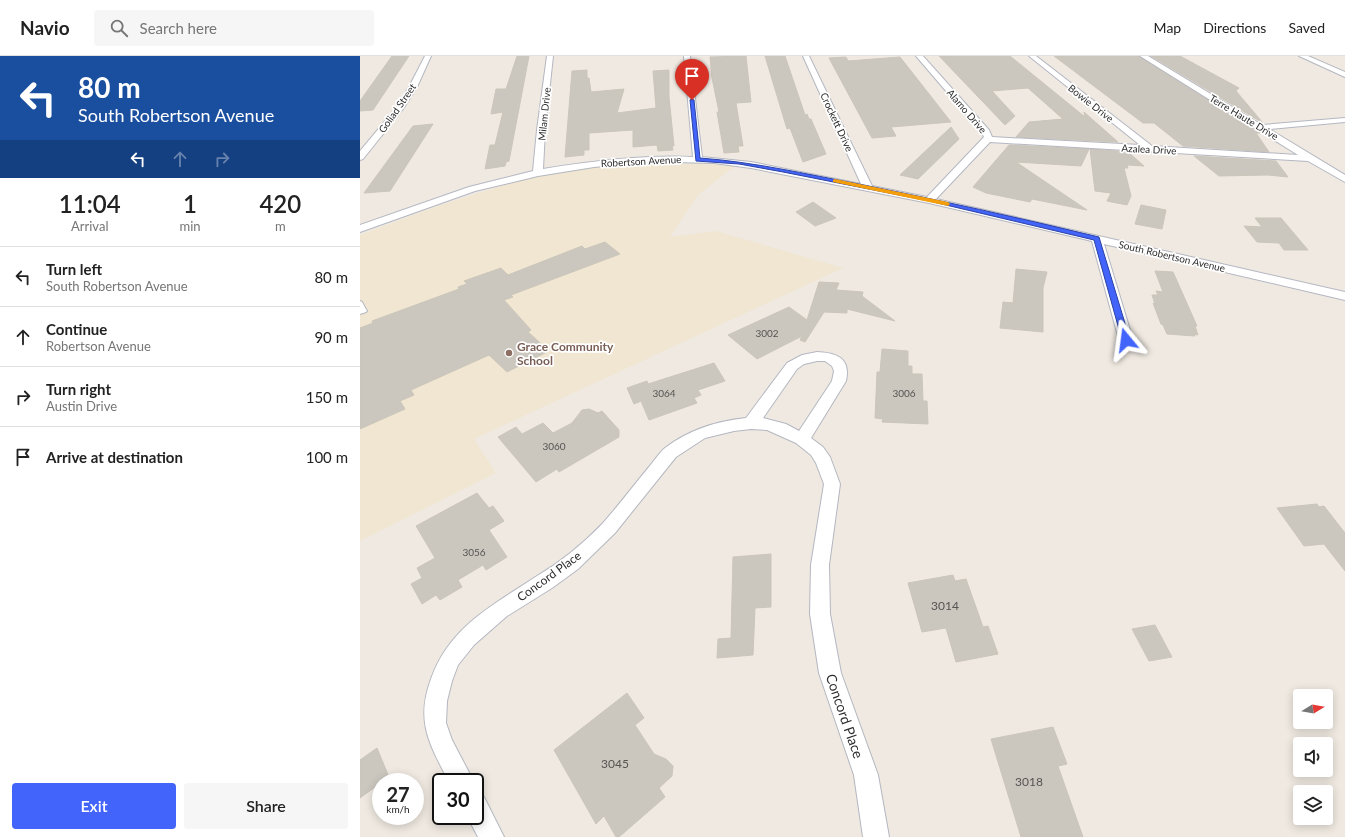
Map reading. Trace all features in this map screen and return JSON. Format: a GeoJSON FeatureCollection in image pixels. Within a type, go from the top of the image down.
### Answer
{"type":"FeatureCollection","features":[{"type":"Feature","properties":{"kind":"street","name":"Goliad Street"},"geometry":{"type":"LineString","coordinates":[[360,157],[399,109],[413,87],[428,56]]}},
{"type":"Feature","properties":{"kind":"street","name":"Milam Drive"},"geometry":{"type":"LineString","coordinates":[[538,172],[541,130],[550,56]]}},
{"type":"Feature","properties":{"kind":"street"},"geometry":{"type":"LineString","coordinates":[[687,56],[698,159]]}},
{"type":"Feature","properties":{"kind":"street","name":"Crockett Drive"},"geometry":{"type":"LineString","coordinates":[[806,56],[868,188]]}},
{"type":"Feature","properties":{"kind":"street","name":"Alamo Drive"},"geometry":{"type":"LineString","coordinates":[[919,56],[986,132],[987,139],[929,200]]}},
{"type":"Feature","properties":{"kind":"street","name":"Bowie Drive"},"geometry":{"type":"LineString","coordinates":[[1032,56],[1150,149]]}},
{"type":"Feature","properties":{"kind":"street","name":"Terre Haute Drive"},"geometry":{"type":"LineString","coordinates":[[1143,56],[1262,127],[1345,179]]}},
{"type":"Feature","properties":{"kind":"street"},"geometry":{"type":"LineString","coordinates":[[1302,56],[1345,75]]}},
{"type":"Feature","properties":{"kind":"street"},"geometry":{"type":"LineString","coordinates":[[1262,127],[1345,120]]}},
{"type":"Feature","properties":{"kind":"street","name":"Azalea Drive"},"geometry":{"type":"LineString","coordinates":[[987,139],[1311,158]]}},
{"type":"Feature","properties":{"kind":"street","name":"Robertson Avenue"},"geometry":{"type":"LineString","coordinates":[[360,229],[466,191],[502,181],[538,172],[622,161],[698,159],[751,165],[929,200]]}},
{"type":"Feature","properties":{"kind":"street","name":"South Robertson Avenue"},"geometry":{"type":"LineString","coordinates":[[929,200],[1345,296]]}},
{"type":"Feature","properties":{"kind":"street"},"geometry":{"type":"LineString","coordinates":[[1097,238],[1126,340]]}},
{"type":"Feature","properties":{"kind":"street"},"geometry":{"type":"LineString","coordinates":[[751,423],[792,366],[798,361],[816,356],[833,358],[842,369],[840,381],[802,439]]}},
{"type":"Feature","properties":{"kind":"street","name":"Concord Place"},"geometry":{"type":"LineString","coordinates":[[457,773],[442,745],[435,723],[436,701],[441,680],[451,658],[466,638],[500,610],[545,582],[571,563],[610,528],[670,453],[700,434],[734,425],[751,423],[767,424],[780,428],[802,439],[817,451],[824,461],[832,484],[820,565],[820,614],[830,672],[866,775],[876,837]]}},
{"type":"Feature","properties":{"kind":"street"},"geometry":{"type":"LineString","coordinates":[[484,824],[490,836]]}},
{"type":"Feature","properties":{"kind":"lane"},"geometry":{"type":"LineString","coordinates":[[360,303],[364,311],[360,312]]}},
{"type":"Feature","properties":{"kind":"shaded area","name":"Grace Community School"},"geometry":{"type":"Polygon","coordinates":[[[655,163],[736,165],[698,195],[670,237],[716,231],[843,268],[474,439],[496,473],[360,541],[360,235],[438,206],[516,181],[583,168],[655,163]]]}},
{"type":"Feature","properties":{"kind":"building"},"geometry":{"type":"Polygon","coordinates":[[[392,56],[409,56],[373,110],[360,111],[360,101],[392,56]]]}},
{"type":"Feature","properties":{"kind":"building"},"geometry":{"type":"Polygon","coordinates":[[[517,56],[529,56],[509,161],[506,162],[505,166],[485,169],[490,145],[495,145],[503,112],[491,114],[496,89],[506,89],[517,56]]]}},
{"type":"Feature","properties":{"kind":"building"},"geometry":{"type":"Polygon","coordinates":[[[746,56],[751,102],[736,103],[743,146],[738,146],[739,152],[724,153],[710,57],[746,56]]]}},
{"type":"Feature","properties":{"kind":"building"},"geometry":{"type":"Polygon","coordinates":[[[765,56],[785,56],[805,115],[807,114],[809,119],[811,119],[826,154],[803,162],[790,128],[787,129],[765,56]]]}},
{"type":"Feature","properties":{"kind":"building"},"geometry":{"type":"Polygon","coordinates":[[[939,56],[1010,56],[1085,117],[1084,112],[1118,142],[1016,137],[1029,122],[1063,119],[1028,88],[992,91],[1015,116],[1005,125],[939,56]]]}},
{"type":"Feature","properties":{"kind":"building"},"geometry":{"type":"Polygon","coordinates":[[[1054,56],[1139,56],[1260,133],[1256,133],[1269,152],[1183,146],[1154,123],[1143,123],[1054,56]]]}},
{"type":"Feature","properties":{"kind":"building"},"geometry":{"type":"Polygon","coordinates":[[[1151,56],[1180,56],[1239,88],[1236,91],[1263,123],[1151,56]]]}},
{"type":"Feature","properties":{"kind":"building"},"geometry":{"type":"Polygon","coordinates":[[[846,57],[848,61],[900,57],[951,122],[891,127],[896,136],[872,138],[829,58],[846,57]]]}},
{"type":"Feature","properties":{"kind":"building"},"geometry":{"type":"Polygon","coordinates":[[[587,70],[587,78],[589,78],[591,92],[624,89],[617,113],[656,108],[653,71],[669,70],[669,97],[674,146],[672,146],[673,150],[658,151],[657,145],[633,147],[633,130],[589,133],[589,150],[584,150],[584,155],[565,157],[572,71],[587,70]]]}},
{"type":"Feature","properties":{"kind":"building"},"geometry":{"type":"Polygon","coordinates":[[[433,124],[390,191],[364,193],[413,126],[433,124]]]}},
{"type":"Feature","properties":{"kind":"building"},"geometry":{"type":"Polygon","coordinates":[[[951,127],[959,139],[918,179],[900,175],[951,127]]]}},
{"type":"Feature","properties":{"kind":"building"},"geometry":{"type":"Polygon","coordinates":[[[1009,145],[1089,149],[1081,166],[1016,162],[1087,210],[1032,199],[1030,202],[986,193],[973,187],[1009,145]]]}},
{"type":"Feature","properties":{"kind":"building"},"geometry":{"type":"Polygon","coordinates":[[[1090,149],[1128,152],[1144,166],[1127,165],[1128,168],[1124,168],[1131,196],[1127,205],[1107,201],[1111,193],[1095,191],[1090,149]]]}},
{"type":"Feature","properties":{"kind":"building"},"geometry":{"type":"Polygon","coordinates":[[[1194,156],[1276,161],[1288,177],[1268,175],[1219,176],[1194,156]]]}},
{"type":"Feature","properties":{"kind":"building"},"geometry":{"type":"Polygon","coordinates":[[[813,202],[836,218],[815,226],[796,212],[813,202]]]}},
{"type":"Feature","properties":{"kind":"building"},"geometry":{"type":"Polygon","coordinates":[[[1141,205],[1166,210],[1162,229],[1135,224],[1141,205]]]}},
{"type":"Feature","properties":{"kind":"building"},"geometry":{"type":"Polygon","coordinates":[[[1255,218],[1281,218],[1308,250],[1284,250],[1279,243],[1257,242],[1244,226],[1262,227],[1255,218]]]}},
{"type":"Feature","properties":{"kind":"building"},"geometry":{"type":"Polygon","coordinates":[[[605,242],[620,254],[511,295],[513,297],[504,300],[531,330],[528,332],[549,351],[507,372],[489,355],[411,390],[414,395],[400,401],[405,409],[360,429],[360,328],[373,323],[372,321],[459,289],[458,287],[467,284],[464,281],[501,268],[508,275],[582,246],[585,249],[605,242]]]}},
{"type":"Feature","properties":{"kind":"building"},"geometry":{"type":"Polygon","coordinates":[[[1016,269],[1047,272],[1043,288],[1043,332],[1000,328],[1003,302],[1013,303],[1016,269]]]}},
{"type":"Feature","properties":{"kind":"building"},"geometry":{"type":"Polygon","coordinates":[[[1155,271],[1173,272],[1197,326],[1195,326],[1198,335],[1167,334],[1163,325],[1161,324],[1153,303],[1155,304],[1152,295],[1158,295],[1156,291],[1163,292],[1155,271]]]}},
{"type":"Feature","properties":{"kind":"building"},"geometry":{"type":"Polygon","coordinates":[[[819,282],[839,283],[836,290],[863,292],[862,296],[895,321],[847,309],[847,313],[824,312],[805,342],[800,340],[802,336],[757,359],[728,335],[789,307],[807,320],[819,282]]]}},
{"type":"Feature","properties":{"kind":"building"},"geometry":{"type":"Polygon","coordinates":[[[882,349],[908,351],[908,366],[912,366],[912,374],[922,374],[923,401],[927,401],[928,424],[882,422],[883,419],[875,418],[877,372],[880,372],[882,349]]]}},
{"type":"Feature","properties":{"kind":"building"},"geometry":{"type":"Polygon","coordinates":[[[714,363],[725,381],[698,390],[701,395],[694,398],[697,403],[649,420],[641,401],[634,404],[627,388],[647,381],[648,384],[714,363]]]}},
{"type":"Feature","properties":{"kind":"building"},"geometry":{"type":"Polygon","coordinates":[[[589,409],[598,413],[602,411],[619,430],[619,437],[559,472],[557,469],[536,482],[498,437],[516,427],[522,434],[543,423],[553,433],[572,423],[582,410],[589,409]]]}},
{"type":"Feature","properties":{"kind":"building"},"geometry":{"type":"Polygon","coordinates":[[[477,493],[489,508],[493,506],[504,521],[489,530],[507,557],[486,570],[483,565],[458,580],[462,587],[440,600],[436,595],[422,604],[411,584],[422,578],[417,568],[435,558],[416,526],[477,493]]]}},
{"type":"Feature","properties":{"kind":"building"},"geometry":{"type":"Polygon","coordinates":[[[1317,504],[1319,507],[1324,506],[1345,533],[1345,571],[1324,544],[1304,546],[1277,508],[1317,504]]]}},
{"type":"Feature","properties":{"kind":"building"},"geometry":{"type":"Polygon","coordinates":[[[771,554],[771,607],[755,608],[753,655],[717,658],[718,639],[731,638],[733,557],[771,554]]]}},
{"type":"Feature","properties":{"kind":"building"},"geometry":{"type":"Polygon","coordinates":[[[953,575],[955,581],[966,579],[983,627],[988,626],[998,654],[956,662],[946,628],[922,632],[908,583],[953,575]]]}},
{"type":"Feature","properties":{"kind":"building"},"geometry":{"type":"Polygon","coordinates":[[[1155,625],[1172,657],[1149,661],[1132,629],[1155,625]]]}},
{"type":"Feature","properties":{"kind":"building"},"geometry":{"type":"Polygon","coordinates":[[[627,693],[644,718],[635,725],[654,754],[666,759],[673,766],[672,776],[659,788],[665,797],[619,837],[616,837],[604,816],[596,824],[554,750],[627,693]]]}},
{"type":"Feature","properties":{"kind":"building"},"geometry":{"type":"Polygon","coordinates":[[[1053,727],[1067,764],[1058,766],[1083,837],[1021,837],[991,739],[1053,727]]]}},
{"type":"Feature","properties":{"kind":"building"},"geometry":{"type":"Polygon","coordinates":[[[377,748],[387,773],[372,773],[372,789],[360,798],[360,760],[377,748]]]}},
{"type":"Feature","properties":{"kind":"slow traffic"},"geometry":{"type":"LineString","coordinates":[[835,181],[948,204]]}},
{"type":"Feature","properties":{"kind":"place","name":"Grace Community School"},"geometry":{"type":"Point","coordinates":[509,353]}},
{"type":"Feature","properties":{"kind":"route"},"geometry":{"type":"LineString","coordinates":[[692,100],[698,159],[739,163],[783,171],[929,200],[1097,238],[1126,340]]}}]}
